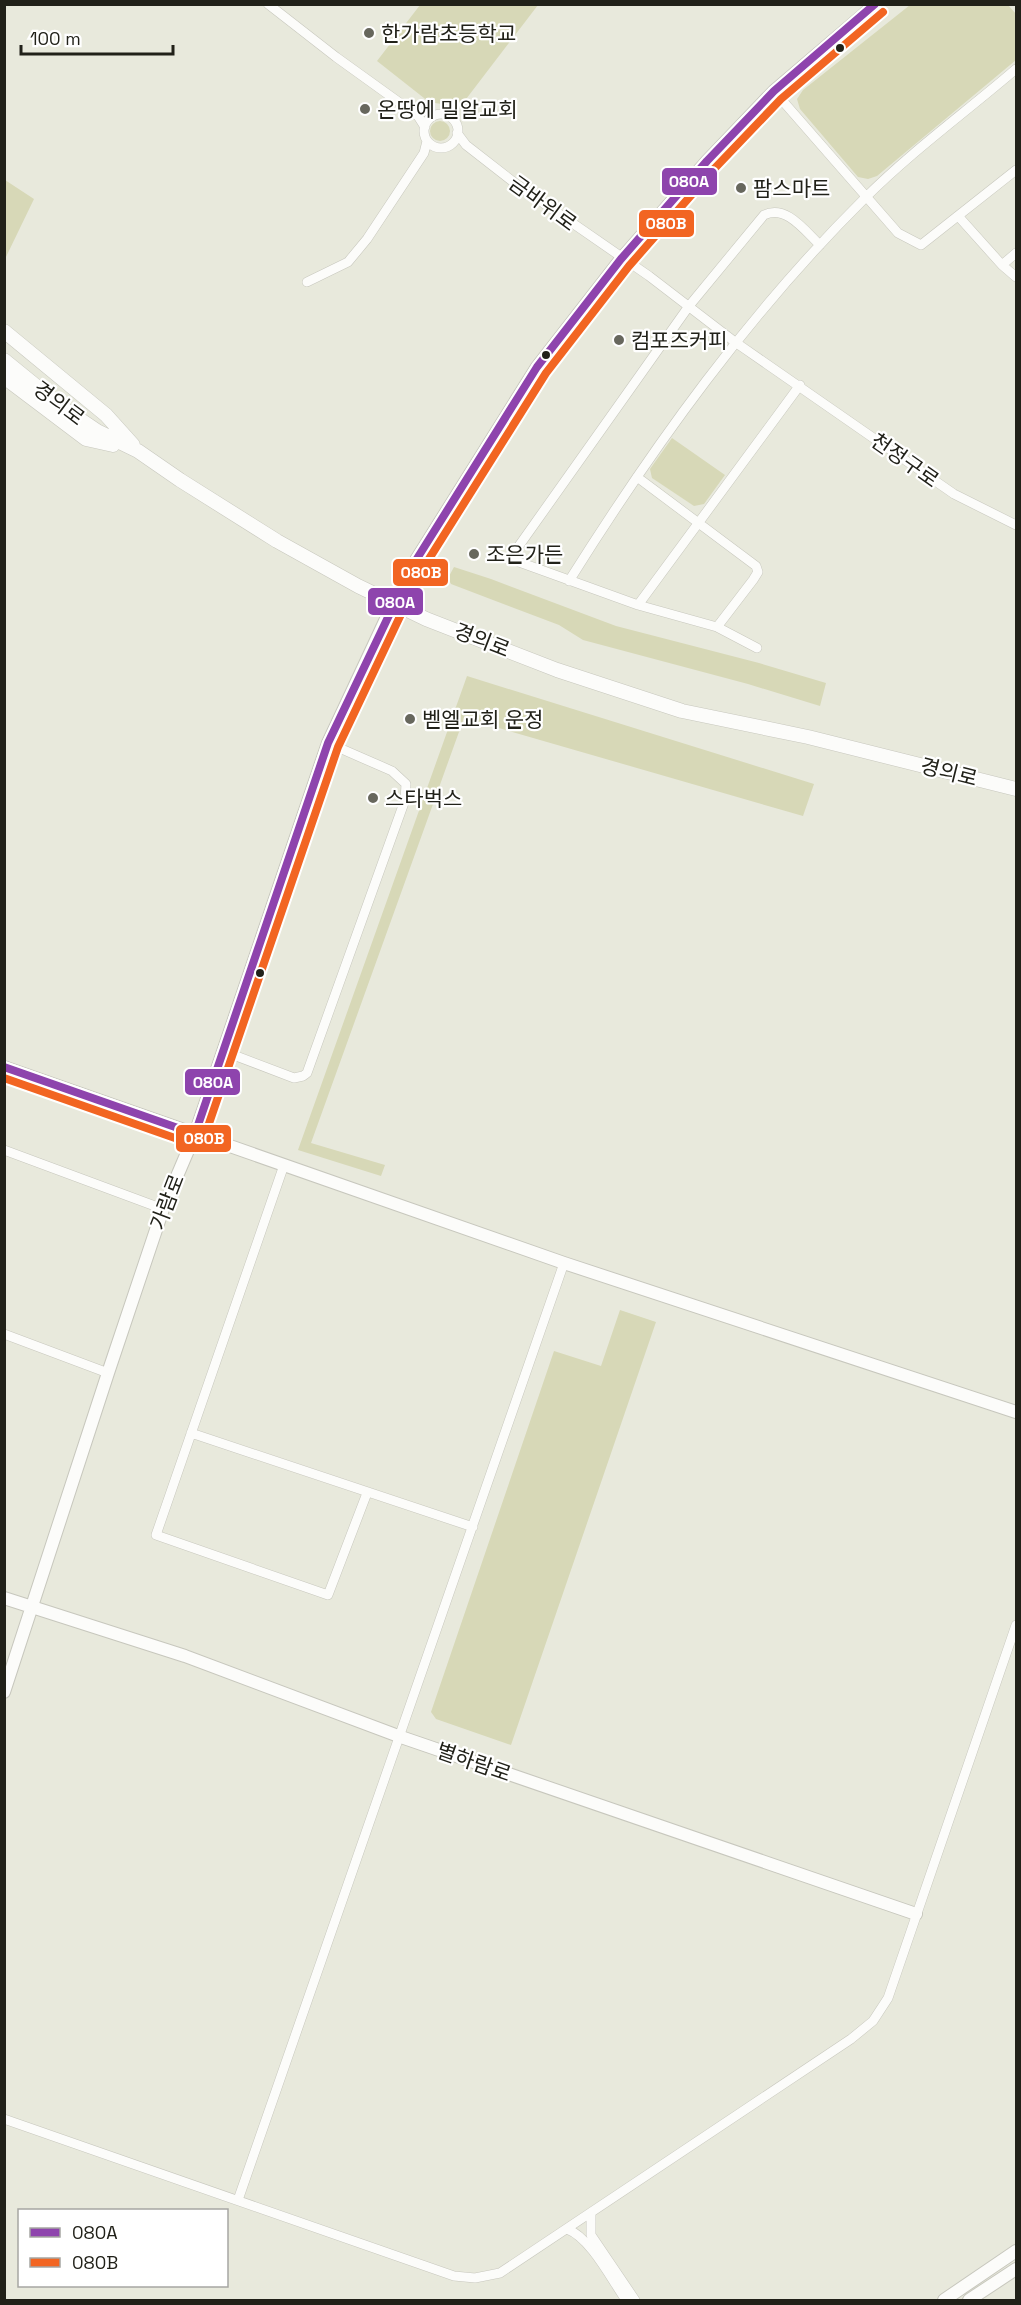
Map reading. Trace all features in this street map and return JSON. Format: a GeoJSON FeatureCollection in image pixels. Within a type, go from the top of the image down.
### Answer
{"type":"FeatureCollection","features":[{"type":"Feature","properties":{"kind":"main road"},"geometry":{"type":"LineString","coordinates":[[4,330],[106,415],[138,451]]}},
{"type":"Feature","properties":{"kind":"main road","name":"경의로"},"geometry":{"type":"LineString","coordinates":[[4,360],[63,408],[97,431],[138,451],[277,541],[393,604],[557,670],[682,711],[808,737],[1017,789]]}},
{"type":"Feature","properties":{"kind":"main road"},"geometry":{"type":"LineString","coordinates":[[4,377],[86,439],[138,451]]}},
{"type":"Feature","properties":{"kind":"street"},"geometry":{"type":"LineString","coordinates":[[268,4],[360,75],[418,116],[425,127]]}},
{"type":"Feature","properties":{"kind":"street","name":"가람로"},"geometry":{"type":"LineString","coordinates":[[4,1692],[163,1209],[195,1134],[328,743],[413,565],[537,367],[621,259],[707,161],[774,91],[876,4]]}},
{"type":"Feature","properties":{"kind":"street"},"geometry":{"type":"LineString","coordinates":[[569,581],[637,477],[761,309],[866,196],[1017,69]]}},
{"type":"Feature","properties":{"kind":"street"},"geometry":{"type":"LineString","coordinates":[[774,91],[898,233],[921,245],[1017,170]]}},
{"type":"Feature","properties":{"kind":"street"},"geometry":{"type":"LineString","coordinates":[[418,116],[433,117],[440,114],[451,118],[457,127],[457,133],[451,144]]}},
{"type":"Feature","properties":{"kind":"street"},"geometry":{"type":"LineString","coordinates":[[433,117],[425,127],[424,134],[427,141],[436,147]]}},
{"type":"Feature","properties":{"kind":"street"},"geometry":{"type":"LineString","coordinates":[[457,133],[466,146]]}},
{"type":"Feature","properties":{"kind":"street"},"geometry":{"type":"LineString","coordinates":[[307,282],[348,262],[367,239],[424,153],[427,141]]}},
{"type":"Feature","properties":{"kind":"street"},"geometry":{"type":"LineString","coordinates":[[424,153],[436,147],[451,144],[466,146]]}},
{"type":"Feature","properties":{"kind":"street","name":"금바위로"},"geometry":{"type":"LineString","coordinates":[[466,146],[689,306]]}},
{"type":"Feature","properties":{"kind":"street"},"geometry":{"type":"LineString","coordinates":[[757,648],[717,627],[638,605],[519,562],[515,557],[516,550],[689,306],[764,215],[769,212],[780,212],[788,215],[820,245]]}},
{"type":"Feature","properties":{"kind":"street"},"geometry":{"type":"LineString","coordinates":[[959,217],[1002,266],[1017,277]]}},
{"type":"Feature","properties":{"kind":"street"},"geometry":{"type":"LineString","coordinates":[[1002,266],[1017,253]]}},
{"type":"Feature","properties":{"kind":"street","name":"천정구로"},"geometry":{"type":"LineString","coordinates":[[689,306],[735,342],[954,494],[1017,525]]}},
{"type":"Feature","properties":{"kind":"street"},"geometry":{"type":"LineString","coordinates":[[638,605],[800,385]]}},
{"type":"Feature","properties":{"kind":"street"},"geometry":{"type":"LineString","coordinates":[[637,477],[756,566],[758,572],[717,627]]}},
{"type":"Feature","properties":{"kind":"street"},"geometry":{"type":"LineString","coordinates":[[223,1051],[294,1078],[308,1073],[405,800],[406,784],[396,774],[328,743]]}},
{"type":"Feature","properties":{"kind":"street"},"geometry":{"type":"LineString","coordinates":[[4,1067],[564,1263],[1017,1412]]}},
{"type":"Feature","properties":{"kind":"street"},"geometry":{"type":"LineString","coordinates":[[4,1150],[163,1209]]}},
{"type":"Feature","properties":{"kind":"street"},"geometry":{"type":"LineString","coordinates":[[284,1165],[156,1535],[328,1595],[367,1493]]}},
{"type":"Feature","properties":{"kind":"street"},"geometry":{"type":"LineString","coordinates":[[238,2200],[401,1737],[564,1263]]}},
{"type":"Feature","properties":{"kind":"street"},"geometry":{"type":"LineString","coordinates":[[4,1334],[108,1372]]}},
{"type":"Feature","properties":{"kind":"street"},"geometry":{"type":"LineString","coordinates":[[191,1433],[473,1527]]}},
{"type":"Feature","properties":{"kind":"street","name":"별하람로"},"geometry":{"type":"LineString","coordinates":[[4,1598],[185,1656],[401,1737],[916,1914]]}},
{"type":"Feature","properties":{"kind":"street"},"geometry":{"type":"LineString","coordinates":[[4,2119],[454,2276],[475,2278],[500,2272],[851,2039],[873,2021],[888,1998],[1017,1625]]}},
{"type":"Feature","properties":{"kind":"street"},"geometry":{"type":"LineString","coordinates":[[591,2213],[591,2235],[635,2301]]}},
{"type":"Feature","properties":{"kind":"street"},"geometry":{"type":"LineString","coordinates":[[567,2229],[577,2233],[586,2242],[626,2301]]}},
{"type":"Feature","properties":{"kind":"street"},"geometry":{"type":"LineString","coordinates":[[944,2301],[1017,2251]]}},
{"type":"Feature","properties":{"kind":"street"},"geometry":{"type":"LineString","coordinates":[[969,2301],[1017,2269]]}},
{"type":"Feature","properties":{"kind":"green space"},"geometry":{"type":"Polygon","coordinates":[[[420,5],[538,5],[460,107],[429,102],[377,61],[420,5]]]}},
{"type":"Feature","properties":{"kind":"green space"},"geometry":{"type":"Polygon","coordinates":[[[910,5],[1008,5],[1016,14],[1016,60],[877,176],[868,179],[858,177],[800,109],[797,99],[803,90],[910,5]]]}},
{"type":"Feature","properties":{"kind":"green space"},"geometry":{"type":"Polygon","coordinates":[[[440,121],[447,124],[450,131],[447,138],[440,141],[433,138],[430,131],[433,124],[440,121]]]}},
{"type":"Feature","properties":{"kind":"green space"},"geometry":{"type":"Polygon","coordinates":[[[5,180],[34,199],[5,259],[5,180]]]}},
{"type":"Feature","properties":{"kind":"green space"},"geometry":{"type":"Polygon","coordinates":[[[672,438],[725,475],[704,504],[694,506],[652,478],[650,469],[672,438]]]}},
{"type":"Feature","properties":{"kind":"green space"},"geometry":{"type":"Polygon","coordinates":[[[454,567],[616,626],[826,683],[820,706],[748,684],[583,640],[559,625],[451,584],[448,578],[454,567]]]}},
{"type":"Feature","properties":{"kind":"green space"},"geometry":{"type":"Polygon","coordinates":[[[467,676],[814,784],[803,816],[464,718],[311,1143],[385,1165],[381,1176],[298,1150],[467,676]]]}},
{"type":"Feature","properties":{"kind":"green space"},"geometry":{"type":"Polygon","coordinates":[[[620,1310],[656,1322],[511,1745],[436,1719],[431,1712],[554,1351],[601,1366],[620,1310]]]}},
{"type":"Feature","properties":{"kind":"transit line","name":"080A"},"geometry":{"type":"LineString","coordinates":[[4,1067],[195,1134],[328,743],[413,565],[537,367],[621,259],[707,161],[774,91],[875,4]]}},
{"type":"Feature","properties":{"kind":"transit line","name":"080B"},"geometry":{"type":"LineString","coordinates":[[4,1078],[192,1144],[203,1141],[338,747],[422,570],[546,373],[629,266],[715,168],[781,99],[883,12]]}},
{"type":"Feature","properties":{"kind":"place","name":"한가람초등학교"},"geometry":{"type":"Point","coordinates":[369,33]}},
{"type":"Feature","properties":{"kind":"place","name":"온땅에 밀알교회"},"geometry":{"type":"Point","coordinates":[365,109]}},
{"type":"Feature","properties":{"kind":"place","name":"팜스마트"},"geometry":{"type":"Point","coordinates":[741,188]}},
{"type":"Feature","properties":{"kind":"place","name":"컴포즈커피"},"geometry":{"type":"Point","coordinates":[619,340]}},
{"type":"Feature","properties":{"kind":"place","name":"조은가든"},"geometry":{"type":"Point","coordinates":[474,554]}},
{"type":"Feature","properties":{"kind":"place","name":"벧엘교회 운정"},"geometry":{"type":"Point","coordinates":[410,719]}},
{"type":"Feature","properties":{"kind":"place","name":"스타벅스"},"geometry":{"type":"Point","coordinates":[373,798]}}]}
